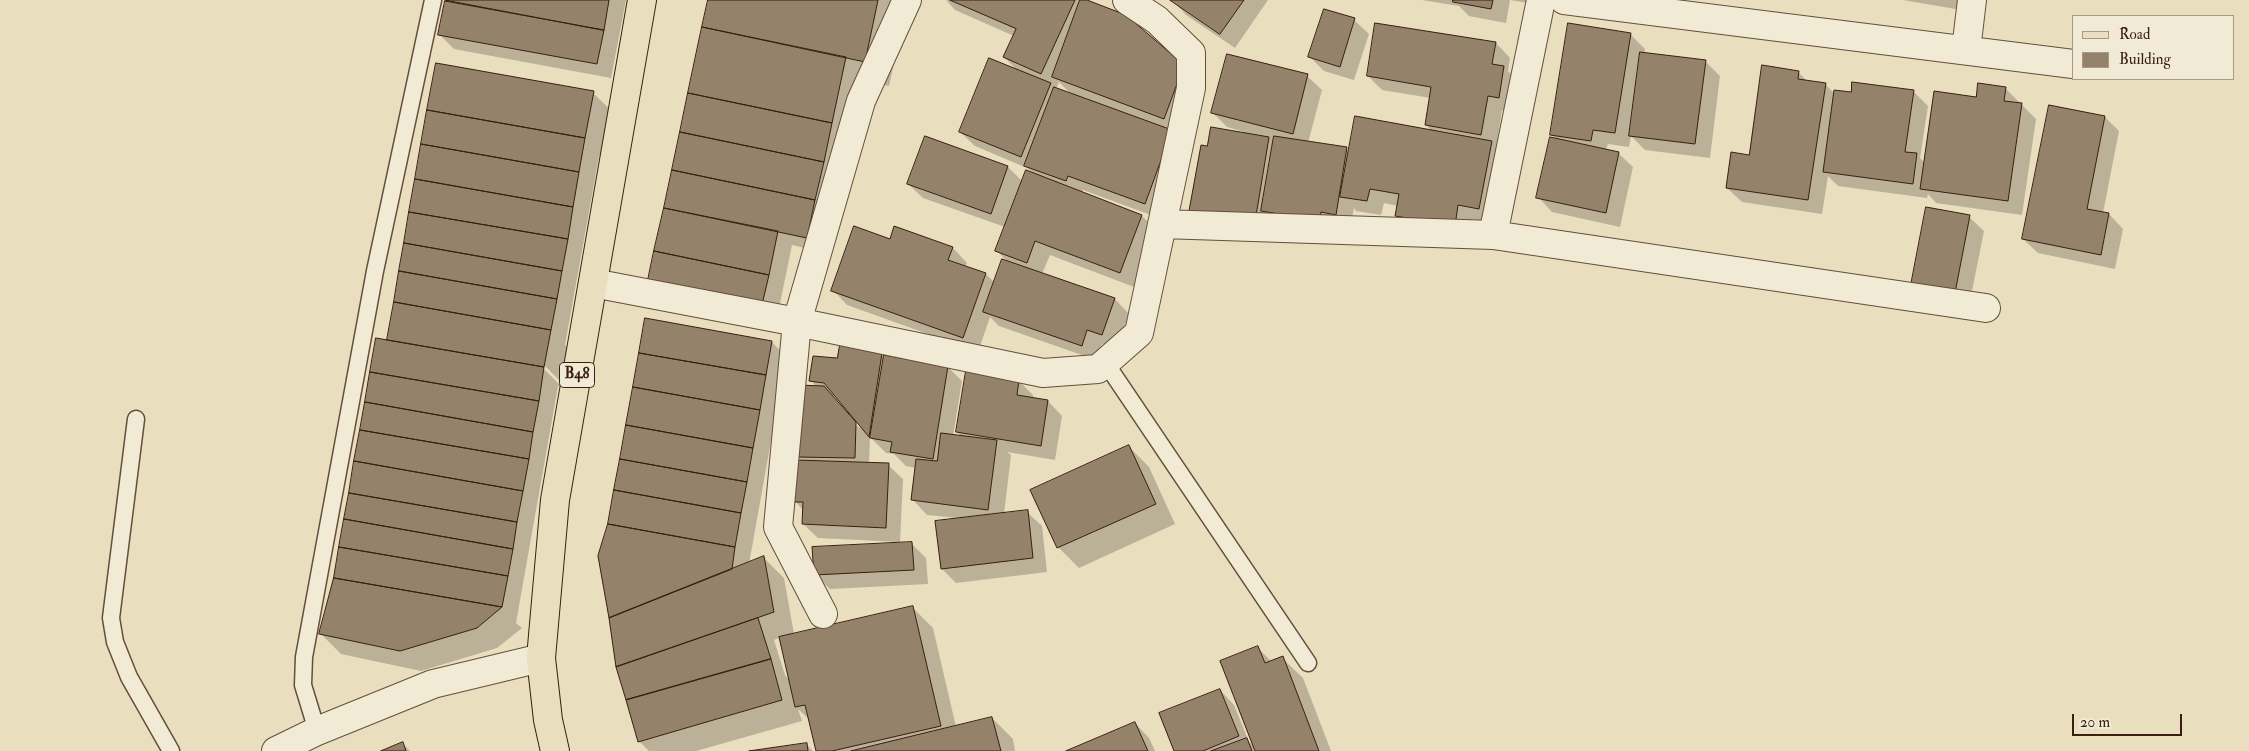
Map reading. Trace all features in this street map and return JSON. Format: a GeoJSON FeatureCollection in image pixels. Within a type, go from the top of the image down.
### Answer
{"type":"FeatureCollection","features":[{"type":"Feature","properties":{"kind":"main road","name":"B48"},"geometry":{"type":"LineString","coordinates":[[555,751],[548,720],[541,658],[556,500],[642,0]]}},
{"type":"Feature","properties":{"kind":"street"},"geometry":{"type":"LineString","coordinates":[[823,614],[778,527],[797,322],[861,101],[907,0]]}},
{"type":"Feature","properties":{"kind":"street"},"geometry":{"type":"LineString","coordinates":[[593,283],[797,322],[1043,374],[1098,369],[1139,333],[1190,88],[1190,52],[1157,20],[1127,0]]}},
{"type":"Feature","properties":{"kind":"street"},"geometry":{"type":"LineString","coordinates":[[1493,236],[1541,0]]}},
{"type":"Feature","properties":{"kind":"street"},"geometry":{"type":"LineString","coordinates":[[1564,0],[2072,64]]}},
{"type":"Feature","properties":{"kind":"street"},"geometry":{"type":"LineString","coordinates":[[1966,50],[1972,0]]}},
{"type":"Feature","properties":{"kind":"street"},"geometry":{"type":"LineString","coordinates":[[1162,224],[1493,236],[1986,308]]}},
{"type":"Feature","properties":{"kind":"street"},"geometry":{"type":"LineString","coordinates":[[276,751],[433,684],[541,658]]}},
{"type":"Feature","properties":{"kind":"lane"},"geometry":{"type":"LineString","coordinates":[[317,732],[303,685],[304,657],[375,271],[433,0]]}},
{"type":"Feature","properties":{"kind":"lane"},"geometry":{"type":"LineString","coordinates":[[1105,362],[1308,663]]}},
{"type":"Feature","properties":{"kind":"lane"},"geometry":{"type":"LineString","coordinates":[[136,419],[110,618],[115,642],[129,677],[171,751]]}},
{"type":"Feature","properties":{"kind":"building"},"geometry":{"type":"Polygon","coordinates":[[[445,0],[609,0],[604,30],[445,0]]]}},
{"type":"Feature","properties":{"kind":"building"},"geometry":{"type":"Polygon","coordinates":[[[708,0],[878,0],[865,62],[702,27],[708,0]]]}},
{"type":"Feature","properties":{"kind":"building"},"geometry":{"type":"Polygon","coordinates":[[[950,0],[1075,0],[1041,74],[1003,57],[1016,29],[950,0]]]}},
{"type":"Feature","properties":{"kind":"building"},"geometry":{"type":"Polygon","coordinates":[[[1080,0],[1087,0],[1126,15],[1184,65],[1164,119],[1052,77],[1080,0]]]}},
{"type":"Feature","properties":{"kind":"building"},"geometry":{"type":"Polygon","coordinates":[[[1170,0],[1244,0],[1220,34],[1170,0]]]}},
{"type":"Feature","properties":{"kind":"building"},"geometry":{"type":"Polygon","coordinates":[[[1453,0],[1493,0],[1491,9],[1453,2],[1453,0]]]}},
{"type":"Feature","properties":{"kind":"building"},"geometry":{"type":"Polygon","coordinates":[[[445,1],[604,30],[597,64],[438,35],[445,1]]]}},
{"type":"Feature","properties":{"kind":"building"},"geometry":{"type":"Polygon","coordinates":[[[1324,9],[1355,18],[1340,67],[1308,57],[1324,9]]]}},
{"type":"Feature","properties":{"kind":"building"},"geometry":{"type":"Polygon","coordinates":[[[1375,23],[1496,42],[1492,64],[1504,66],[1499,98],[1488,96],[1481,135],[1425,125],[1431,87],[1367,76],[1375,23]]]}},
{"type":"Feature","properties":{"kind":"building"},"geometry":{"type":"Polygon","coordinates":[[[1568,23],[1631,33],[1615,133],[1593,130],[1591,141],[1550,135],[1568,23]]]}},
{"type":"Feature","properties":{"kind":"building"},"geometry":{"type":"Polygon","coordinates":[[[702,27],[846,57],[832,123],[688,93],[702,27]]]}},
{"type":"Feature","properties":{"kind":"building"},"geometry":{"type":"Polygon","coordinates":[[[1640,52],[1706,60],[1695,144],[1629,136],[1640,52]]]}},
{"type":"Feature","properties":{"kind":"building"},"geometry":{"type":"Polygon","coordinates":[[[1227,54],[1308,74],[1293,134],[1211,113],[1227,54]]]}},
{"type":"Feature","properties":{"kind":"building"},"geometry":{"type":"Polygon","coordinates":[[[989,58],[1051,83],[1021,157],[959,132],[989,58]]]}},
{"type":"Feature","properties":{"kind":"building"},"geometry":{"type":"Polygon","coordinates":[[[436,63],[594,91],[585,138],[427,110],[436,63]]]}},
{"type":"Feature","properties":{"kind":"building"},"geometry":{"type":"Polygon","coordinates":[[[1762,65],[1799,71],[1798,79],[1826,83],[1808,200],[1726,188],[1731,152],[1749,155],[1762,65]]]}},
{"type":"Feature","properties":{"kind":"building"},"geometry":{"type":"Polygon","coordinates":[[[1852,82],[1914,90],[1905,152],[1917,153],[1913,184],[1823,172],[1834,90],[1851,92],[1852,82]]]}},
{"type":"Feature","properties":{"kind":"building"},"geometry":{"type":"Polygon","coordinates":[[[1978,83],[2006,87],[2004,101],[2022,103],[2008,201],[1920,189],[1934,91],[1976,97],[1978,83]]]}},
{"type":"Feature","properties":{"kind":"building"},"geometry":{"type":"Polygon","coordinates":[[[1054,87],[1172,130],[1145,204],[1068,176],[1066,181],[1024,166],[1054,87]]]}},
{"type":"Feature","properties":{"kind":"building"},"geometry":{"type":"Polygon","coordinates":[[[688,93],[832,123],[824,162],[680,132],[688,93]]]}},
{"type":"Feature","properties":{"kind":"building"},"geometry":{"type":"Polygon","coordinates":[[[2049,105],[2105,116],[2087,209],[2109,213],[2101,255],[2022,239],[2049,105]]]}},
{"type":"Feature","properties":{"kind":"building"},"geometry":{"type":"Polygon","coordinates":[[[427,110],[585,138],[579,172],[421,144],[427,110]]]}},
{"type":"Feature","properties":{"kind":"building"},"geometry":{"type":"Polygon","coordinates":[[[1355,116],[1492,141],[1479,209],[1458,205],[1455,226],[1395,216],[1399,194],[1370,189],[1367,201],[1340,197],[1355,116]]]}},
{"type":"Feature","properties":{"kind":"building"},"geometry":{"type":"Polygon","coordinates":[[[1211,127],[1269,137],[1255,222],[1189,211],[1201,145],[1207,146],[1211,127]]]}},
{"type":"Feature","properties":{"kind":"building"},"geometry":{"type":"Polygon","coordinates":[[[680,132],[824,162],[815,200],[672,170],[680,132]]]}},
{"type":"Feature","properties":{"kind":"building"},"geometry":{"type":"Polygon","coordinates":[[[925,136],[1008,166],[991,214],[907,184],[925,136]]]}},
{"type":"Feature","properties":{"kind":"building"},"geometry":{"type":"Polygon","coordinates":[[[1274,136],[1347,147],[1336,215],[1321,212],[1318,229],[1291,216],[1261,211],[1274,136]]]}},
{"type":"Feature","properties":{"kind":"building"},"geometry":{"type":"Polygon","coordinates":[[[1550,137],[1619,152],[1606,213],[1536,198],[1550,137]]]}},
{"type":"Feature","properties":{"kind":"building"},"geometry":{"type":"Polygon","coordinates":[[[421,144],[579,172],[573,207],[415,179],[421,144]]]}},
{"type":"Feature","properties":{"kind":"building"},"geometry":{"type":"Polygon","coordinates":[[[672,170],[815,200],[807,238],[664,208],[672,170]]]}},
{"type":"Feature","properties":{"kind":"building"},"geometry":{"type":"Polygon","coordinates":[[[1026,170],[1142,215],[1120,273],[1035,241],[1027,263],[995,251],[1026,170]]]}},
{"type":"Feature","properties":{"kind":"building"},"geometry":{"type":"Polygon","coordinates":[[[415,179],[573,207],[568,239],[409,212],[415,179]]]}},
{"type":"Feature","properties":{"kind":"building"},"geometry":{"type":"Polygon","coordinates":[[[1926,207],[1970,215],[1955,293],[1911,285],[1926,207]]]}},
{"type":"Feature","properties":{"kind":"building"},"geometry":{"type":"Polygon","coordinates":[[[664,208],[778,231],[769,275],[654,251],[664,208]]]}},
{"type":"Feature","properties":{"kind":"building"},"geometry":{"type":"Polygon","coordinates":[[[409,212],[568,239],[562,271],[404,243],[409,212]]]}},
{"type":"Feature","properties":{"kind":"building"},"geometry":{"type":"Polygon","coordinates":[[[854,226],[890,239],[894,226],[953,247],[948,260],[986,273],[963,338],[831,291],[854,226]]]}},
{"type":"Feature","properties":{"kind":"building"},"geometry":{"type":"Polygon","coordinates":[[[404,243],[562,271],[557,299],[399,271],[404,243]]]}},
{"type":"Feature","properties":{"kind":"building"},"geometry":{"type":"Polygon","coordinates":[[[654,251],[769,275],[761,309],[647,285],[654,251]]]}},
{"type":"Feature","properties":{"kind":"building"},"geometry":{"type":"Polygon","coordinates":[[[1002,259],[1115,298],[1102,335],[1087,330],[1082,346],[983,312],[1002,259]]]}},
{"type":"Feature","properties":{"kind":"building"},"geometry":{"type":"Polygon","coordinates":[[[399,271],[557,299],[551,330],[394,302],[399,271]]]}},
{"type":"Feature","properties":{"kind":"building"},"geometry":{"type":"Polygon","coordinates":[[[394,302],[551,330],[544,367],[387,340],[394,302]]]}},
{"type":"Feature","properties":{"kind":"building"},"geometry":{"type":"Polygon","coordinates":[[[645,318],[772,341],[766,375],[639,353],[645,318]]]}},
{"type":"Feature","properties":{"kind":"building"},"geometry":{"type":"Polygon","coordinates":[[[376,338],[544,367],[539,401],[370,372],[376,338]]]}},
{"type":"Feature","properties":{"kind":"building"},"geometry":{"type":"Polygon","coordinates":[[[840,345],[882,353],[869,437],[824,383],[809,381],[813,356],[837,358],[840,345]]]}},
{"type":"Feature","properties":{"kind":"building"},"geometry":{"type":"Polygon","coordinates":[[[639,353],[766,375],[760,410],[633,387],[639,353]]]}},
{"type":"Feature","properties":{"kind":"building"},"geometry":{"type":"Polygon","coordinates":[[[884,355],[948,366],[933,459],[890,452],[892,442],[870,438],[884,355]]]}},
{"type":"Feature","properties":{"kind":"building"},"geometry":{"type":"Polygon","coordinates":[[[966,371],[1019,380],[1017,395],[1048,400],[1041,446],[956,432],[966,371]]]}},
{"type":"Feature","properties":{"kind":"building"},"geometry":{"type":"Polygon","coordinates":[[[370,372],[539,401],[533,432],[365,402],[370,372]]]}},
{"type":"Feature","properties":{"kind":"building"},"geometry":{"type":"Polygon","coordinates":[[[797,385],[824,386],[856,422],[855,458],[796,457],[797,385]]]}},
{"type":"Feature","properties":{"kind":"building"},"geometry":{"type":"Polygon","coordinates":[[[633,387],[760,410],[753,448],[626,425],[633,387]]]}},
{"type":"Feature","properties":{"kind":"building"},"geometry":{"type":"Polygon","coordinates":[[[365,402],[533,432],[529,459],[360,430],[365,402]]]}},
{"type":"Feature","properties":{"kind":"building"},"geometry":{"type":"Polygon","coordinates":[[[626,425],[753,448],[747,482],[620,459],[626,425]]]}},
{"type":"Feature","properties":{"kind":"building"},"geometry":{"type":"Polygon","coordinates":[[[360,430],[529,459],[523,491],[354,461],[360,430]]]}},
{"type":"Feature","properties":{"kind":"building"},"geometry":{"type":"Polygon","coordinates":[[[941,433],[997,440],[988,510],[911,500],[916,459],[937,461],[941,433]]]}},
{"type":"Feature","properties":{"kind":"building"},"geometry":{"type":"Polygon","coordinates":[[[1129,445],[1156,504],[1057,548],[1030,490],[1129,445]]]}},
{"type":"Feature","properties":{"kind":"building"},"geometry":{"type":"Polygon","coordinates":[[[620,459],[747,482],[741,513],[614,490],[620,459]]]}},
{"type":"Feature","properties":{"kind":"building"},"geometry":{"type":"Polygon","coordinates":[[[795,460],[889,463],[886,528],[802,524],[803,502],[793,502],[795,460]]]}},
{"type":"Feature","properties":{"kind":"building"},"geometry":{"type":"Polygon","coordinates":[[[354,461],[523,491],[517,522],[349,493],[354,461]]]}},
{"type":"Feature","properties":{"kind":"building"},"geometry":{"type":"Polygon","coordinates":[[[614,490],[741,513],[735,547],[608,524],[614,490]]]}},
{"type":"Feature","properties":{"kind":"building"},"geometry":{"type":"Polygon","coordinates":[[[349,493],[517,522],[513,549],[344,519],[349,493]]]}},
{"type":"Feature","properties":{"kind":"building"},"geometry":{"type":"Polygon","coordinates":[[[1028,510],[1033,558],[941,569],[935,521],[1028,510]]]}},
{"type":"Feature","properties":{"kind":"building"},"geometry":{"type":"Polygon","coordinates":[[[344,519],[513,549],[508,576],[339,547],[344,519]]]}},
{"type":"Feature","properties":{"kind":"building"},"geometry":{"type":"Polygon","coordinates":[[[608,524],[735,547],[732,569],[609,618],[598,556],[608,524]]]}},
{"type":"Feature","properties":{"kind":"building"},"geometry":{"type":"Polygon","coordinates":[[[912,542],[914,570],[814,575],[812,547],[912,542]]]}},
{"type":"Feature","properties":{"kind":"building"},"geometry":{"type":"Polygon","coordinates":[[[339,547],[508,576],[502,607],[334,578],[339,547]]]}},
{"type":"Feature","properties":{"kind":"building"},"geometry":{"type":"Polygon","coordinates":[[[764,556],[774,612],[616,667],[609,618],[764,556]]]}},
{"type":"Feature","properties":{"kind":"building"},"geometry":{"type":"Polygon","coordinates":[[[334,578],[502,607],[477,628],[400,651],[319,634],[334,578]]]}},
{"type":"Feature","properties":{"kind":"building"},"geometry":{"type":"Polygon","coordinates":[[[913,606],[941,726],[832,751],[816,751],[805,705],[795,707],[779,637],[913,606]]]}},
{"type":"Feature","properties":{"kind":"building"},"geometry":{"type":"Polygon","coordinates":[[[758,618],[771,659],[626,700],[616,667],[758,618]]]}},
{"type":"Feature","properties":{"kind":"building"},"geometry":{"type":"Polygon","coordinates":[[[1258,646],[1265,663],[1283,656],[1319,751],[1255,751],[1220,661],[1258,646]]]}},
{"type":"Feature","properties":{"kind":"building"},"geometry":{"type":"Polygon","coordinates":[[[771,659],[782,700],[638,742],[626,700],[771,659]]]}},
{"type":"Feature","properties":{"kind":"building"},"geometry":{"type":"Polygon","coordinates":[[[1220,689],[1239,736],[1203,751],[1174,751],[1159,713],[1220,689]]]}},
{"type":"Feature","properties":{"kind":"building"},"geometry":{"type":"Polygon","coordinates":[[[992,717],[1001,751],[851,751],[992,717]]]}},
{"type":"Feature","properties":{"kind":"building"},"geometry":{"type":"Polygon","coordinates":[[[1135,722],[1148,751],[1066,751],[1135,722]]]}},
{"type":"Feature","properties":{"kind":"building"},"geometry":{"type":"Polygon","coordinates":[[[1247,738],[1252,751],[1211,751],[1247,738]]]}},
{"type":"Feature","properties":{"kind":"building"},"geometry":{"type":"Polygon","coordinates":[[[403,742],[406,751],[381,751],[403,742]]]}},
{"type":"Feature","properties":{"kind":"building"},"geometry":{"type":"Polygon","coordinates":[[[807,743],[808,751],[749,751],[807,743]]]}}]}
